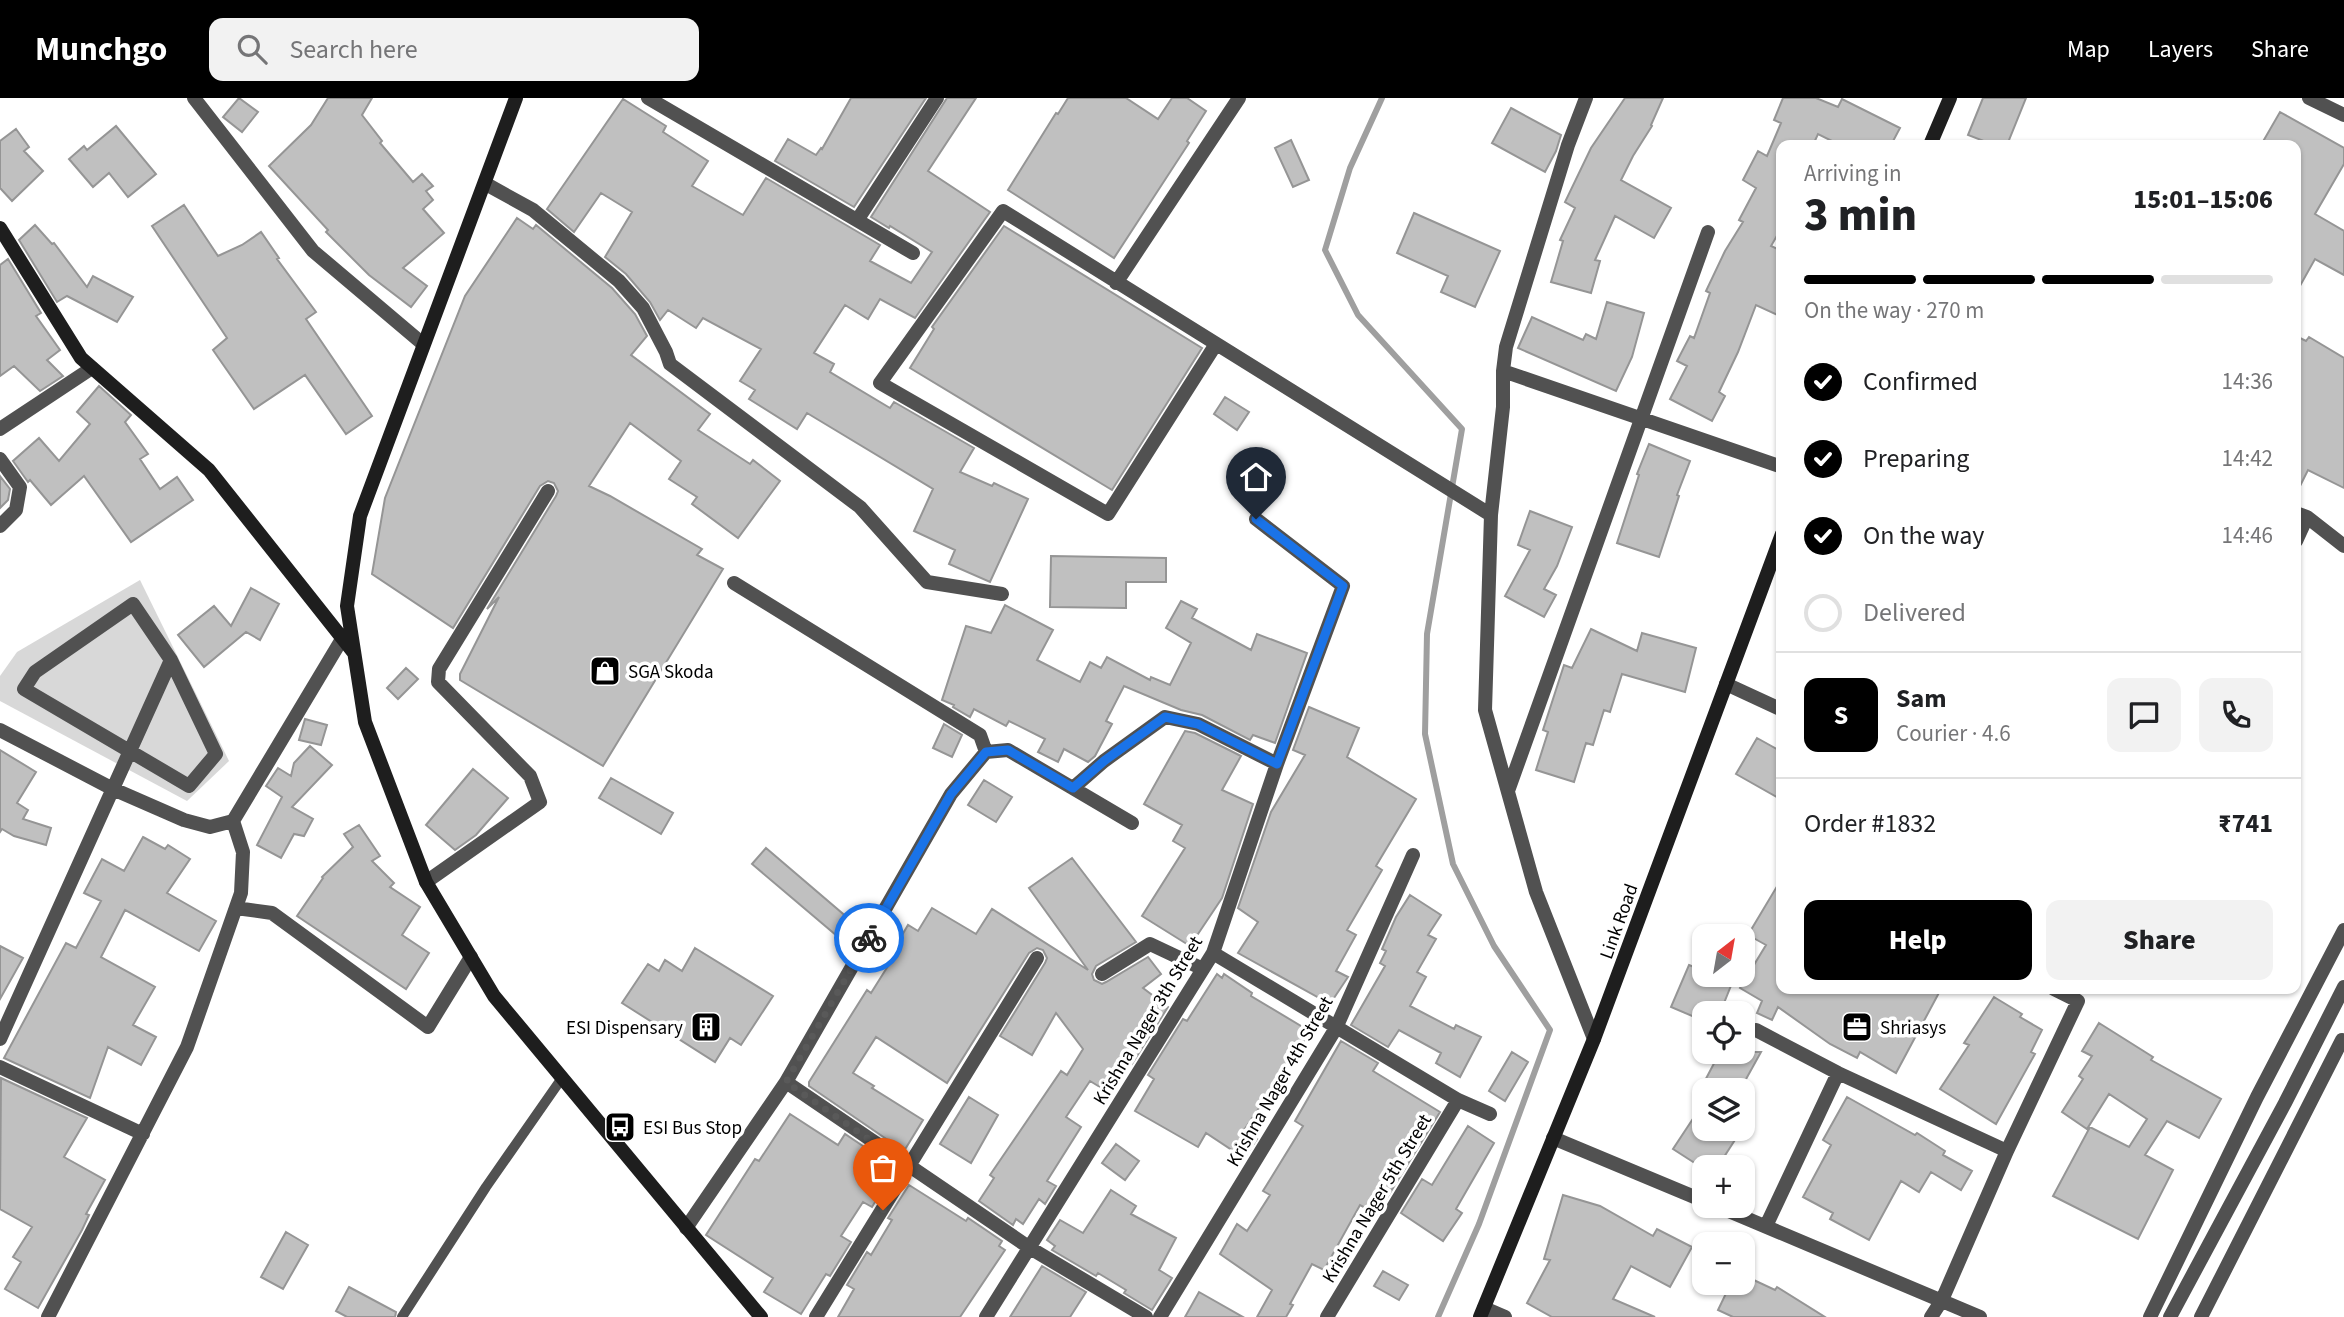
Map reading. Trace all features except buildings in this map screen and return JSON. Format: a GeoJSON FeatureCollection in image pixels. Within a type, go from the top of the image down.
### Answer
{"type":"FeatureCollection","features":[{"type":"Feature","properties":{"kind":"street"},"geometry":{"type":"LineString","coordinates":[[194,98],[313,251],[423,344]]}},
{"type":"Feature","properties":{"kind":"street"},"geometry":{"type":"LineString","coordinates":[[516,98],[360,516],[347,606],[365,722],[426,882],[494,996],[761,1317]]}},
{"type":"Feature","properties":{"kind":"street"},"geometry":{"type":"LineString","coordinates":[[648,98],[913,253]]}},
{"type":"Feature","properties":{"kind":"street"},"geometry":{"type":"LineString","coordinates":[[858,219],[937,98]]}},
{"type":"Feature","properties":{"kind":"street"},"geometry":{"type":"LineString","coordinates":[[1116,283],[1239,98]]}},
{"type":"Feature","properties":{"kind":"street"},"geometry":{"type":"LineString","coordinates":[[1586,98],[1568,145],[1510,334],[1503,372],[1503,407],[1491,515],[1485,710],[1536,892],[1594,1040]]}},
{"type":"Feature","properties":{"kind":"street"},"geometry":{"type":"LineString","coordinates":[[1932,140],[1950,98]]}},
{"type":"Feature","properties":{"kind":"street"},"geometry":{"type":"LineString","coordinates":[[2309,98],[2344,115]]}},
{"type":"Feature","properties":{"kind":"street"},"geometry":{"type":"LineString","coordinates":[[486,184],[533,210],[619,281],[643,308],[670,364],[860,507],[927,582],[1002,594]]}},
{"type":"Feature","properties":{"kind":"street"},"geometry":{"type":"LineString","coordinates":[[1216,344],[1108,514],[880,383],[1003,211],[1491,515]]}},
{"type":"Feature","properties":{"kind":"street"},"geometry":{"type":"LineString","coordinates":[[0,228],[81,358],[209,470],[355,654]]}},
{"type":"Feature","properties":{"kind":"street"},"geometry":{"type":"LineString","coordinates":[[1508,791],[1708,232]]}},
{"type":"Feature","properties":{"kind":"street"},"geometry":{"type":"LineString","coordinates":[[0,429],[92,368]]}},
{"type":"Feature","properties":{"kind":"street"},"geometry":{"type":"LineString","coordinates":[[1503,372],[1776,465]]}},
{"type":"Feature","properties":{"kind":"street"},"geometry":{"type":"LineString","coordinates":[[0,459],[20,487],[16,510],[0,526]]}},
{"type":"Feature","properties":{"kind":"street"},"geometry":{"type":"LineString","coordinates":[[426,882],[540,802],[530,776],[438,682],[439,669],[548,491]]}},
{"type":"Feature","properties":{"kind":"street"},"geometry":{"type":"LineString","coordinates":[[2302,515],[2344,546]]}},
{"type":"Feature","properties":{"kind":"street","name":"Krishna Nager 3th Street"},"geometry":{"type":"LineString","coordinates":[[986,1317],[1213,953],[1277,764],[1343,586],[1256,519]]}},
{"type":"Feature","properties":{"kind":"street","name":"Link Road"},"geometry":{"type":"LineString","coordinates":[[1482,1313],[1594,1040],[1776,550]]}},
{"type":"Feature","properties":{"kind":"street"},"geometry":{"type":"LineString","coordinates":[[734,583],[980,736],[986,752]]}},
{"type":"Feature","properties":{"kind":"street"},"geometry":{"type":"LineString","coordinates":[[133,604],[171,660],[216,754],[189,786],[130,751],[24,689],[35,672],[133,604]]}},
{"type":"Feature","properties":{"kind":"street"},"geometry":{"type":"LineString","coordinates":[[0,730],[113,789],[184,820],[210,827],[233,821],[342,639]]}},
{"type":"Feature","properties":{"kind":"street"},"geometry":{"type":"LineString","coordinates":[[0,1039],[171,660]]}},
{"type":"Feature","properties":{"kind":"street"},"geometry":{"type":"LineString","coordinates":[[1726,684],[1776,707]]}},
{"type":"Feature","properties":{"kind":"street"},"geometry":{"type":"LineString","coordinates":[[1073,788],[1104,761],[1165,717],[1198,724],[1277,764]]}},
{"type":"Feature","properties":{"kind":"street"},"geometry":{"type":"LineString","coordinates":[[686,1228],[786,1082],[951,794],[986,752],[1008,750],[1132,823]]}},
{"type":"Feature","properties":{"kind":"street"},"geometry":{"type":"LineString","coordinates":[[48,1317],[187,1047],[241,893],[243,852],[233,821]]}},
{"type":"Feature","properties":{"kind":"street","name":"Krishna Nager 4th Street"},"geometry":{"type":"LineString","coordinates":[[1160,1317],[1336,1028],[1413,855]]}},
{"type":"Feature","properties":{"kind":"street"},"geometry":{"type":"LineString","coordinates":[[236,908],[272,912],[428,1027],[471,957]]}},
{"type":"Feature","properties":{"kind":"street"},"geometry":{"type":"LineString","coordinates":[[2150,1317],[2344,930]]}},
{"type":"Feature","properties":{"kind":"street"},"geometry":{"type":"LineString","coordinates":[[1102,974],[1150,944],[1203,970]]}},
{"type":"Feature","properties":{"kind":"street"},"geometry":{"type":"LineString","coordinates":[[1213,953],[1458,1100],[1490,1114]]}},
{"type":"Feature","properties":{"kind":"street"},"geometry":{"type":"LineString","coordinates":[[816,1317],[1037,958]]}},
{"type":"Feature","properties":{"kind":"street"},"geometry":{"type":"LineString","coordinates":[[2170,1317],[2344,987]]}},
{"type":"Feature","properties":{"kind":"street"},"geometry":{"type":"LineString","coordinates":[[1931,1317],[1942,1300],[2007,1151],[2081,995]]}},
{"type":"Feature","properties":{"kind":"street"},"geometry":{"type":"LineString","coordinates":[[1756,1030],[1838,1073],[2007,1151]]}},
{"type":"Feature","properties":{"kind":"street"},"geometry":{"type":"LineString","coordinates":[[2201,1317],[2342,1040],[2344,1041]]}},
{"type":"Feature","properties":{"kind":"street"},"geometry":{"type":"LineString","coordinates":[[0,1067],[143,1134]]}},
{"type":"Feature","properties":{"kind":"street"},"geometry":{"type":"LineString","coordinates":[[1766,1226],[1838,1073]]}},
{"type":"Feature","properties":{"kind":"street"},"geometry":{"type":"LineString","coordinates":[[786,1082],[1030,1248],[1146,1317]]}},
{"type":"Feature","properties":{"kind":"street","name":"Krishna Nager 5th Street"},"geometry":{"type":"LineString","coordinates":[[1327,1317],[1458,1100]]}},
{"type":"Feature","properties":{"kind":"street"},"geometry":{"type":"LineString","coordinates":[[1553,1138],[1692,1196]]}},
{"type":"Feature","properties":{"kind":"street"},"geometry":{"type":"LineString","coordinates":[[1746,1218],[1980,1317]]}},
{"type":"Feature","properties":{"kind":"street"},"geometry":{"type":"LineString","coordinates":[[1482,1313],[1505,1317]]}},
{"type":"Feature","properties":{"kind":"lane"},"geometry":{"type":"LineString","coordinates":[[402,1317],[486,1187],[562,1078]]}},
{"type":"Feature","properties":{"kind":"shaded area"},"geometry":{"type":"Polygon","coordinates":[[[140,580],[229,761],[187,801],[0,701],[0,676],[17,652],[140,580]]]}},
{"type":"Feature","properties":{"kind":"waterway"},"geometry":{"type":"LineString","coordinates":[[1382,98],[1350,168],[1325,250],[1358,315],[1462,429],[1427,634],[1425,734],[1453,864],[1494,946],[1550,1030],[1479,1224],[1438,1317]]}},
{"type":"Feature","properties":{"kind":"way so far"},"geometry":{"type":"LineString","coordinates":[[869,938],[786,1082],[909,1167],[883,1210]]}},
{"type":"Feature","properties":{"kind":"place","name":"SGA Skoda"},"geometry":{"type":"Point","coordinates":[605,671]}},
{"type":"Feature","properties":{"kind":"place","name":"ESI Dispensary"},"geometry":{"type":"Point","coordinates":[706,1027]}},
{"type":"Feature","properties":{"kind":"place","name":"Shriasys"},"geometry":{"type":"Point","coordinates":[1857,1027]}},
{"type":"Feature","properties":{"kind":"place","name":"ESI Bus Stop"},"geometry":{"type":"Point","coordinates":[620,1127]}},
{"type":"Feature","properties":{"kind":"route"},"geometry":{"type":"LineString","coordinates":[[869,938],[951,794],[986,752],[1008,750],[1073,788],[1104,761],[1165,717],[1198,724],[1277,764],[1343,586],[1256,519]]}}]}
